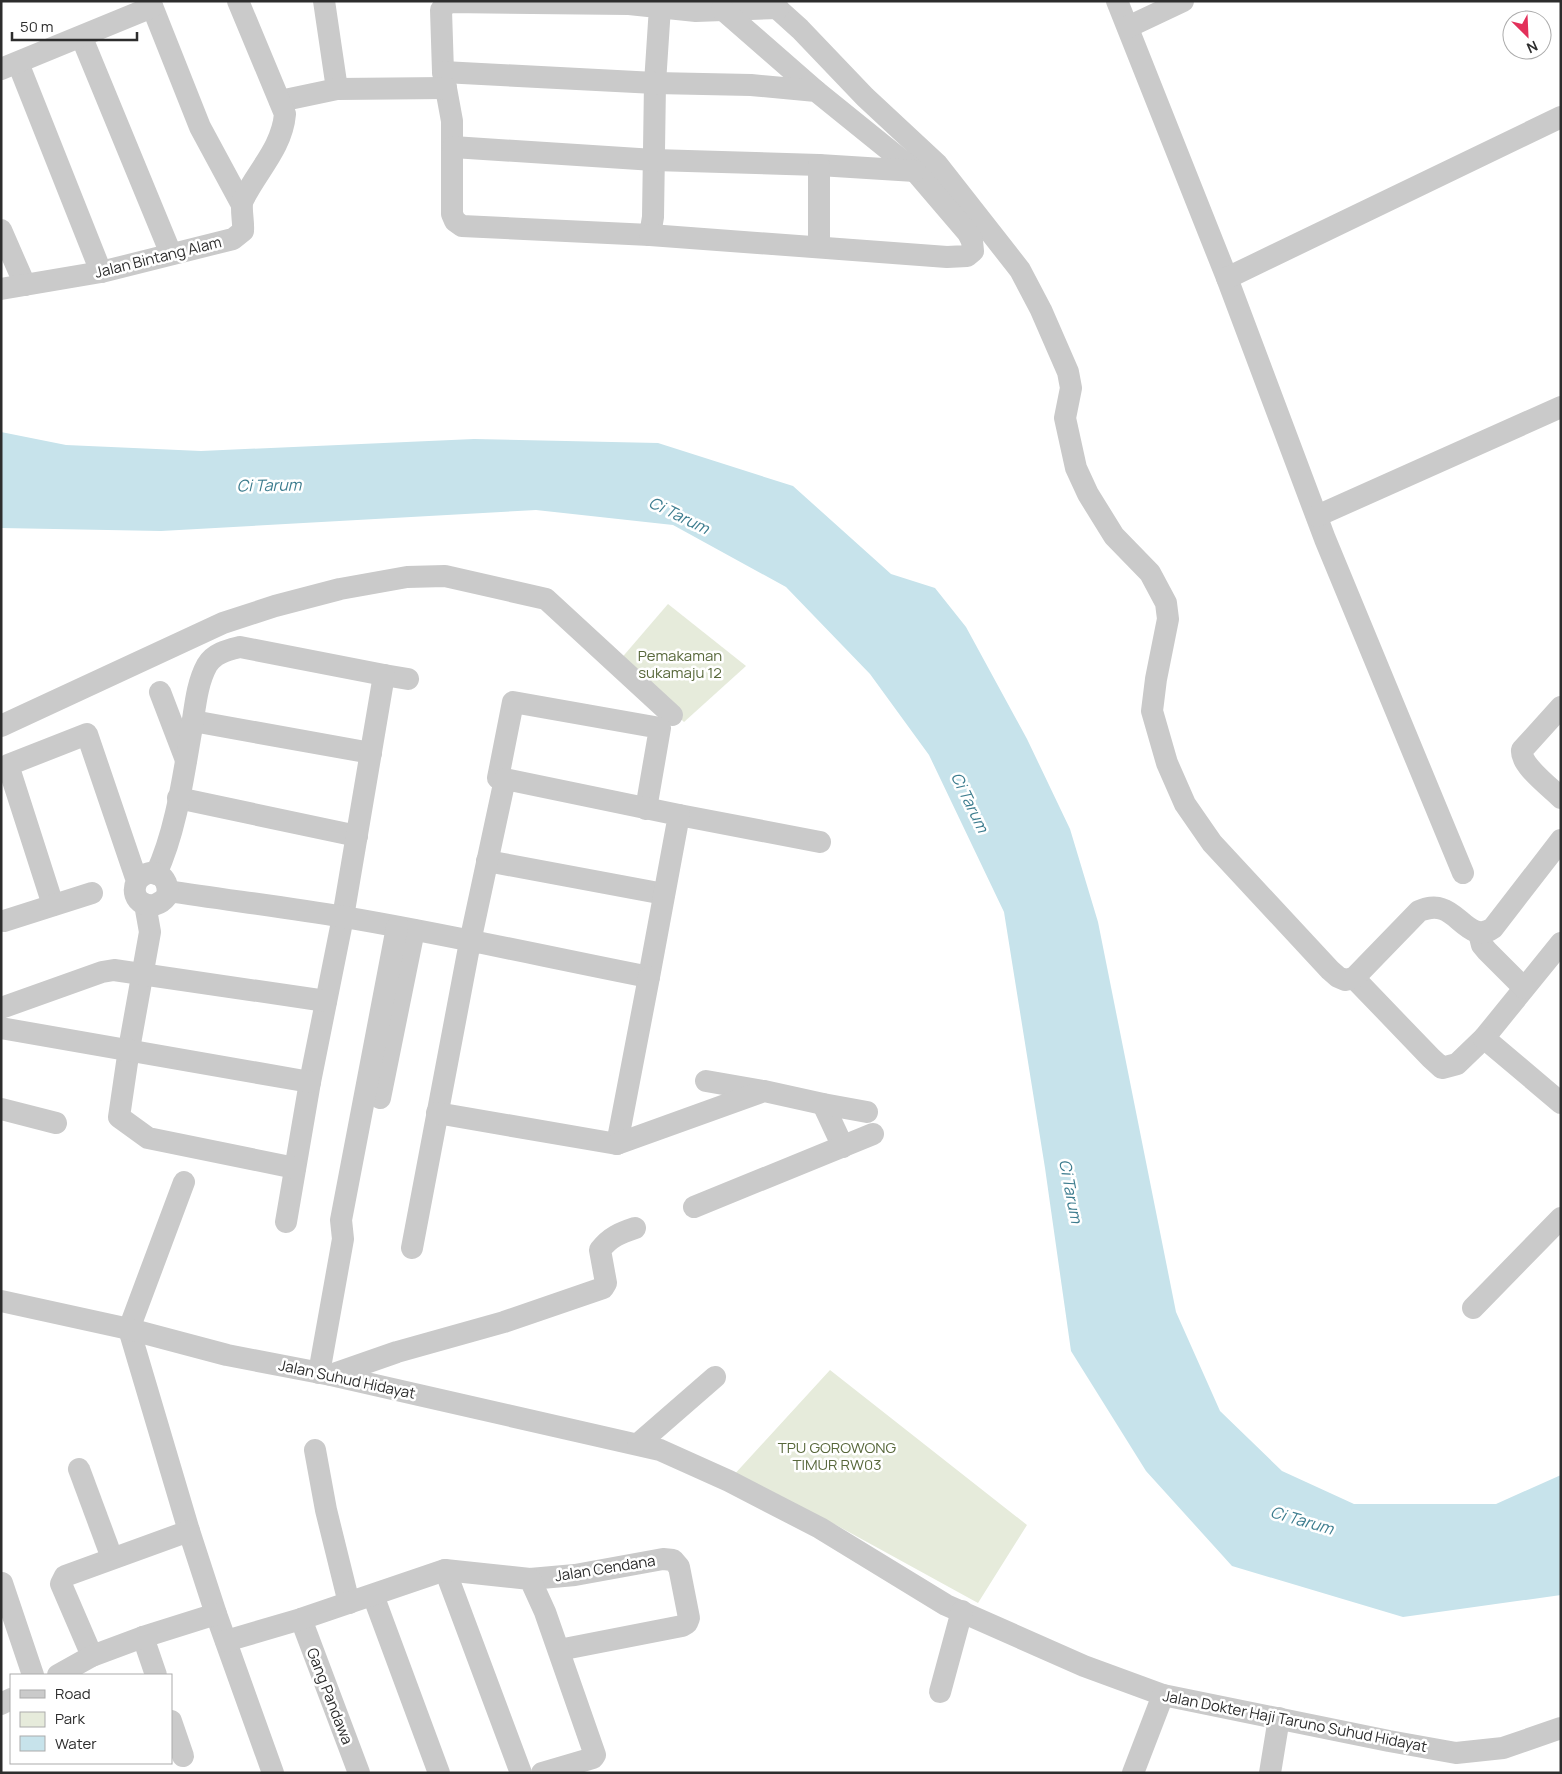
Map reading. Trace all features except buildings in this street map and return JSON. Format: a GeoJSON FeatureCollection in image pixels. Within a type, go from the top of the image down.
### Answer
{"type":"FeatureCollection","features":[{"type":"Feature","properties":{"kind":"street"},"geometry":{"type":"LineString","coordinates":[[101,272],[9,66],[82,38],[151,4],[200,127],[241,203],[284,129],[285,114],[238,1]]}},
{"type":"Feature","properties":{"kind":"street"},"geometry":{"type":"LineString","coordinates":[[324,1],[337,88]]}},
{"type":"Feature","properties":{"kind":"street"},"geometry":{"type":"LineString","coordinates":[[1117,1],[1227,278],[1317,516],[1463,873]]}},
{"type":"Feature","properties":{"kind":"street"},"geometry":{"type":"LineString","coordinates":[[1128,27],[1183,1]]}},
{"type":"Feature","properties":{"kind":"street"},"geometry":{"type":"LineString","coordinates":[[722,9],[816,91],[914,171],[968,233],[972,241],[972,251],[967,256],[947,257],[650,235],[462,226],[455,221],[452,214],[452,120],[444,80],[441,10],[448,2],[629,4],[696,11],[773,5],[865,97],[937,164],[1020,270],[1041,310],[1068,372],[1071,388],[1065,418],[1076,468],[1088,494],[1114,536],[1150,573],[1166,603],[1168,619],[1156,679],[1152,711],[1167,763],[1184,804],[1212,843],[1330,970],[1345,980],[1354,978],[1419,911],[1431,907],[1444,909],[1479,933],[1482,945],[1487,952],[1524,988]]}},
{"type":"Feature","properties":{"kind":"street"},"geometry":{"type":"LineString","coordinates":[[650,235],[653,217],[655,83],[660,7]]}},
{"type":"Feature","properties":{"kind":"street"},"geometry":{"type":"LineString","coordinates":[[82,38],[171,254]]}},
{"type":"Feature","properties":{"kind":"street"},"geometry":{"type":"LineString","coordinates":[[280,101],[337,88],[444,80],[751,85],[816,91]]}},
{"type":"Feature","properties":{"kind":"street"},"geometry":{"type":"LineString","coordinates":[[1227,278],[1561,117]]}},
{"type":"Feature","properties":{"kind":"street"},"geometry":{"type":"LineString","coordinates":[[453,147],[654,160],[819,165],[914,171]]}},
{"type":"Feature","properties":{"kind":"street"},"geometry":{"type":"LineString","coordinates":[[819,165],[819,247]]}},
{"type":"Feature","properties":{"kind":"street","name":"Jalan Bintang Alam"},"geometry":{"type":"LineString","coordinates":[[1,289],[101,272],[233,239],[243,231],[244,222],[241,203]]}},
{"type":"Feature","properties":{"kind":"street"},"geometry":{"type":"LineString","coordinates":[[1,230],[25,285]]}},
{"type":"Feature","properties":{"kind":"street"},"geometry":{"type":"LineString","coordinates":[[1317,516],[1561,407]]}},
{"type":"Feature","properties":{"kind":"street"},"geometry":{"type":"LineString","coordinates":[[1,726],[223,623],[275,606],[340,589],[407,577],[445,576],[546,598],[672,715]]}},
{"type":"Feature","properties":{"kind":"street"},"geometry":{"type":"LineString","coordinates":[[295,1168],[148,1138],[119,1117],[150,932],[153,891],[166,852],[201,680],[208,663],[221,652],[240,647],[408,679]]}},
{"type":"Feature","properties":{"kind":"street"},"geometry":{"type":"LineString","coordinates":[[286,1222],[310,1082],[343,917],[384,675]]}},
{"type":"Feature","properties":{"kind":"street"},"geometry":{"type":"LineString","coordinates":[[160,692],[186,761]]}},
{"type":"Feature","properties":{"kind":"street"},"geometry":{"type":"LineString","coordinates":[[646,809],[660,728],[513,702],[498,778],[646,809],[820,842]]}},
{"type":"Feature","properties":{"kind":"street"},"geometry":{"type":"LineString","coordinates":[[1561,707],[1521,752],[1525,763],[1561,798]]}},
{"type":"Feature","properties":{"kind":"street"},"geometry":{"type":"LineString","coordinates":[[193,721],[371,753]]}},
{"type":"Feature","properties":{"kind":"street"},"geometry":{"type":"LineString","coordinates":[[53,905],[8,765],[88,734],[153,891]]}},
{"type":"Feature","properties":{"kind":"street"},"geometry":{"type":"LineString","coordinates":[[412,1248],[470,942],[505,779]]}},
{"type":"Feature","properties":{"kind":"street"},"geometry":{"type":"LineString","coordinates":[[178,798],[357,836]]}},
{"type":"Feature","properties":{"kind":"street"},"geometry":{"type":"LineString","coordinates":[[616,1144],[679,815]]}},
{"type":"Feature","properties":{"kind":"street"},"geometry":{"type":"LineString","coordinates":[[1479,933],[1487,932],[1493,928],[1561,840]]}},
{"type":"Feature","properties":{"kind":"street"},"geometry":{"type":"LineString","coordinates":[[487,862],[664,894]]}},
{"type":"Feature","properties":{"kind":"street"},"geometry":{"type":"LineString","coordinates":[[153,891],[343,917],[649,977]]}},
{"type":"Feature","properties":{"kind":"street"},"geometry":{"type":"LineString","coordinates":[[4,920],[92,893]]}},
{"type":"Feature","properties":{"kind":"street"},"geometry":{"type":"LineString","coordinates":[[406,929],[355,1224],[343,1239],[325,1374],[504,1322],[603,1288],[606,1283],[600,1250],[616,1234],[635,1228]]}},
{"type":"Feature","properties":{"kind":"street"},"geometry":{"type":"LineString","coordinates":[[1354,978],[1430,1058],[1442,1068],[1457,1064],[1484,1038],[1561,943]]}},
{"type":"Feature","properties":{"kind":"street"},"geometry":{"type":"LineString","coordinates":[[1,1008],[102,972],[114,970],[326,1001]]}},
{"type":"Feature","properties":{"kind":"street"},"geometry":{"type":"LineString","coordinates":[[1,1028],[310,1082]]}},
{"type":"Feature","properties":{"kind":"street"},"geometry":{"type":"LineString","coordinates":[[1484,1038],[1561,1103]]}},
{"type":"Feature","properties":{"kind":"street"},"geometry":{"type":"LineString","coordinates":[[699,1114],[708,1073],[764,1091],[868,1112]]}},
{"type":"Feature","properties":{"kind":"street"},"geometry":{"type":"LineString","coordinates":[[437,1113],[616,1144],[764,1091]]}},
{"type":"Feature","properties":{"kind":"street"},"geometry":{"type":"LineString","coordinates":[[823,1104],[843,1147]]}},
{"type":"Feature","properties":{"kind":"street"},"geometry":{"type":"LineString","coordinates":[[1,1109],[56,1123]]}},
{"type":"Feature","properties":{"kind":"street"},"geometry":{"type":"LineString","coordinates":[[694,1208],[873,1134]]}},
{"type":"Feature","properties":{"kind":"street"},"geometry":{"type":"LineString","coordinates":[[184,1182],[129,1329],[216,1614],[273,1773]]}},
{"type":"Feature","properties":{"kind":"street"},"geometry":{"type":"LineString","coordinates":[[1472,1308],[1561,1218]]}},
{"type":"Feature","properties":{"kind":"street","name":"Jalan Suhud Hidayat"},"geometry":{"type":"LineString","coordinates":[[1,1301],[129,1329],[227,1354],[638,1444],[660,1450],[690,1463]]}},
{"type":"Feature","properties":{"kind":"street"},"geometry":{"type":"LineString","coordinates":[[638,1444],[715,1377]]}},
{"type":"Feature","properties":{"kind":"street"},"geometry":{"type":"LineString","coordinates":[[314,1450],[326,1510],[349,1602]]}},
{"type":"Feature","properties":{"kind":"street","name":"Jalan Dokter Haji Taruno Suhud Hidayat"},"geometry":{"type":"LineString","coordinates":[[690,1463],[820,1528],[946,1605],[1084,1666],[1163,1695],[1456,1753],[1502,1748],[1561,1728]]}},
{"type":"Feature","properties":{"kind":"street"},"geometry":{"type":"LineString","coordinates":[[78,1470],[112,1558]]}},
{"type":"Feature","properties":{"kind":"street"},"geometry":{"type":"LineString","coordinates":[[92,1656],[61,1584],[65,1576],[190,1531]]}},
{"type":"Feature","properties":{"kind":"street","name":"Jalan Cendana"},"geometry":{"type":"LineString","coordinates":[[530,1579],[575,1575],[663,1559],[673,1560],[679,1567],[689,1618],[687,1623],[682,1626],[558,1650]]}},
{"type":"Feature","properties":{"kind":"street"},"geometry":{"type":"LineString","coordinates":[[226,1642],[301,1619],[445,1570],[530,1579],[545,1612],[595,1755],[593,1758],[542,1773]]}},
{"type":"Feature","properties":{"kind":"street"},"geometry":{"type":"LineString","coordinates":[[445,1570],[521,1773]]}},
{"type":"Feature","properties":{"kind":"street"},"geometry":{"type":"LineString","coordinates":[[2,1584],[33,1674]]}},
{"type":"Feature","properties":{"kind":"street"},"geometry":{"type":"LineString","coordinates":[[373,1594],[439,1773]]}},
{"type":"Feature","properties":{"kind":"street"},"geometry":{"type":"LineString","coordinates":[[940,1692],[962,1612]]}},
{"type":"Feature","properties":{"kind":"street"},"geometry":{"type":"LineString","coordinates":[[60,1674],[92,1656],[143,1637],[216,1614]]}},
{"type":"Feature","properties":{"kind":"street","name":"Gang Pandawa"},"geometry":{"type":"LineString","coordinates":[[301,1619],[359,1773]]}},
{"type":"Feature","properties":{"kind":"street"},"geometry":{"type":"LineString","coordinates":[[143,1637],[156,1674]]}},
{"type":"Feature","properties":{"kind":"street"},"geometry":{"type":"LineString","coordinates":[[1133,1773],[1163,1695]]}},
{"type":"Feature","properties":{"kind":"street"},"geometry":{"type":"LineString","coordinates":[[1270,1773],[1279,1718]]}},
{"type":"Feature","properties":{"kind":"street"},"geometry":{"type":"LineString","coordinates":[[172,1724],[183,1756]]}},
{"type":"Feature","properties":{"kind":"green space","name":"Pemakaman sukamaju 12"},"geometry":{"type":"Polygon","coordinates":[[[668,604],[746,666],[684,722],[619,661],[668,604]]]}},
{"type":"Feature","properties":{"kind":"green space","name":"TPU GOROWONG TIMUR RW03"},"geometry":{"type":"Polygon","coordinates":[[[830,1370],[1027,1525],[978,1603],[836,1525],[732,1477],[830,1370]]]}},
{"type":"Feature","properties":{"kind":"water","name":"Ci Tarum"},"geometry":{"type":"Polygon","coordinates":[[[1,432],[66,445],[201,451],[474,439],[658,443],[793,486],[891,574],[935,588],[966,627],[1027,739],[1070,829],[1098,922],[1176,1312],[1220,1411],[1282,1471],[1354,1504],[1496,1504],[1561,1475],[1561,1595],[1403,1617],[1232,1566],[1146,1471],[1071,1351],[1045,1168],[1004,912],[929,755],[870,674],[786,587],[673,525],[536,510],[161,531],[1,528],[1,432]]]}}]}
